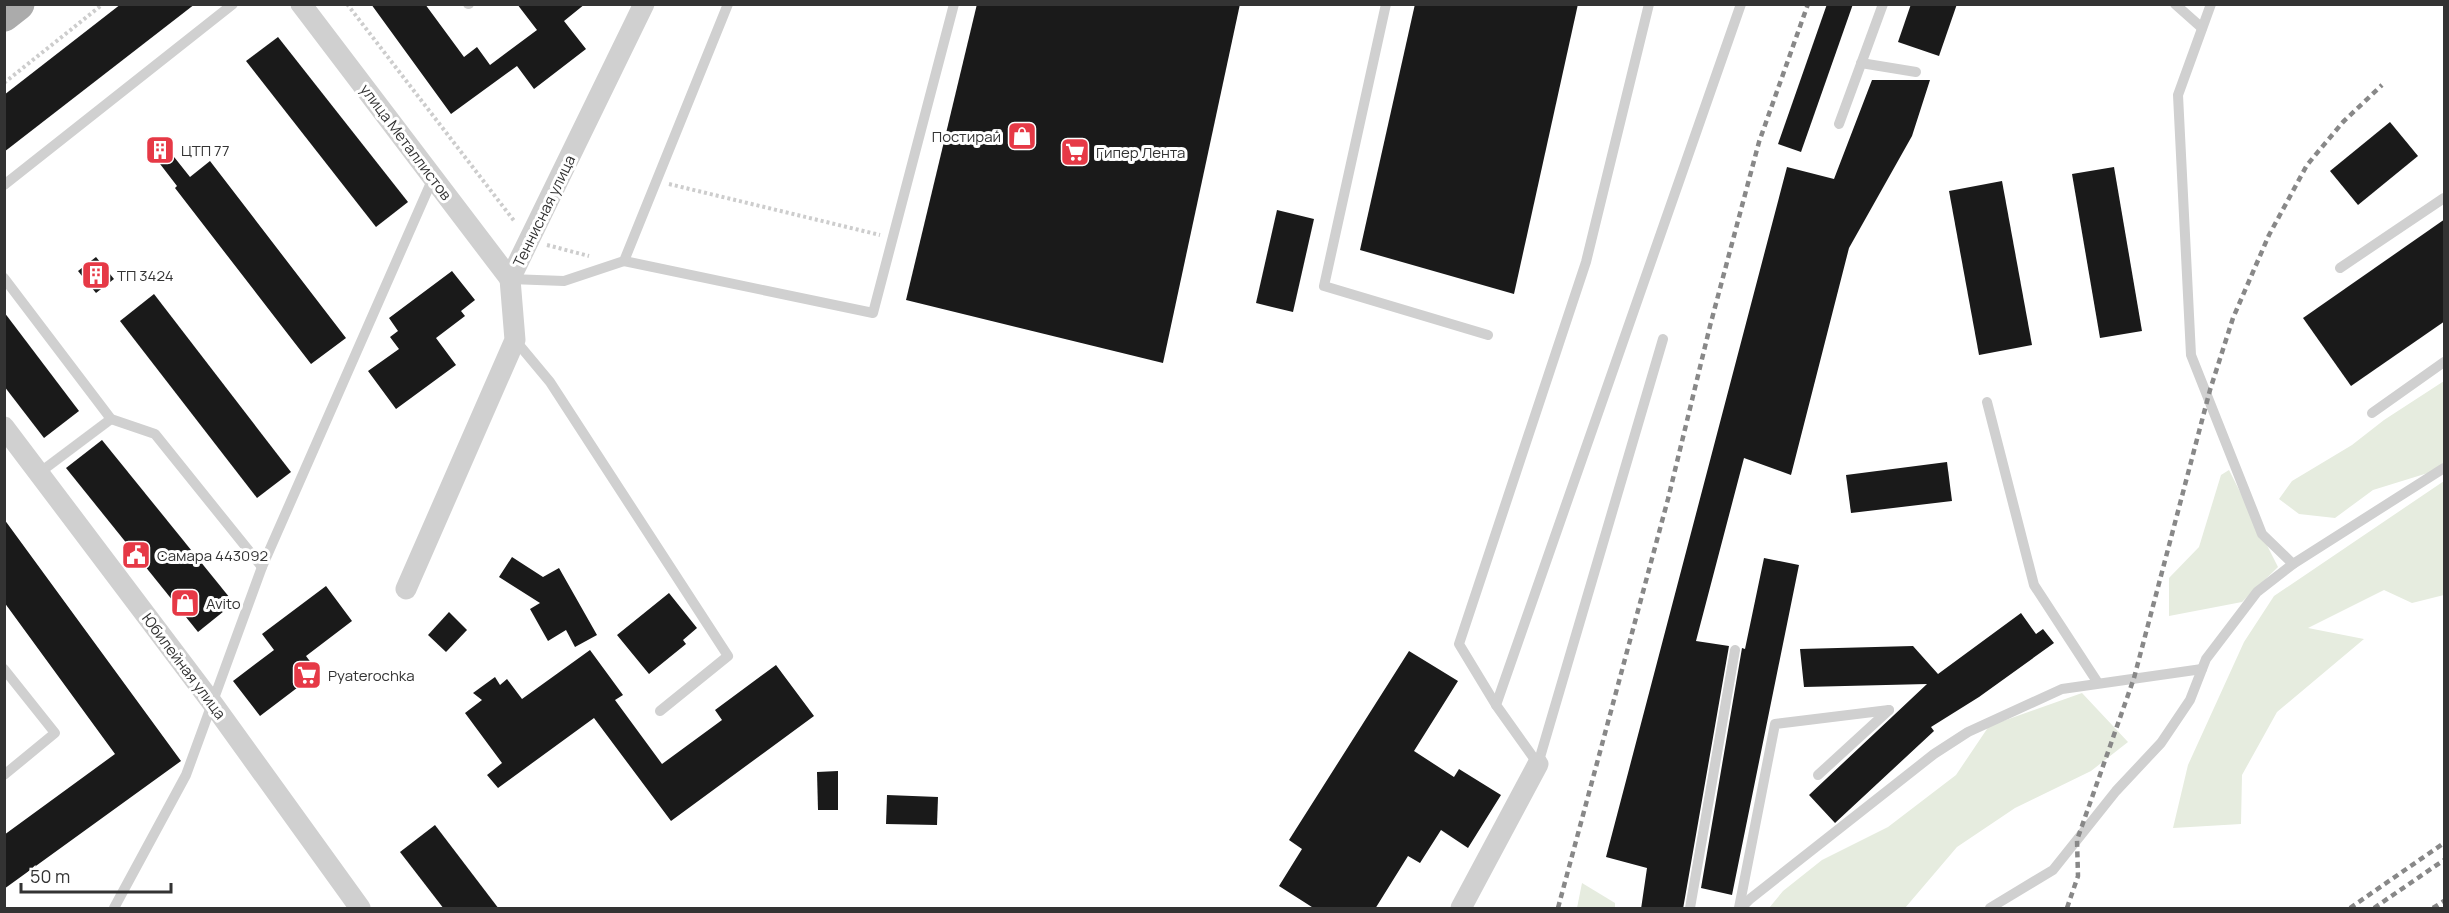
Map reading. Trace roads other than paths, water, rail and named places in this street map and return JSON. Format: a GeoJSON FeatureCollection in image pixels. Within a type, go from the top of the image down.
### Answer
{"type":"FeatureCollection","features":[{"type":"Feature","properties":{"kind":"main road"},"geometry":{"type":"LineString","coordinates":[[4,15],[18,4]]}},
{"type":"Feature","properties":{"kind":"street","name":"улица Металлистов"},"geometry":{"type":"LineString","coordinates":[[301,4],[510,279]]}},
{"type":"Feature","properties":{"kind":"street","name":"Теннисная улица"},"geometry":{"type":"LineString","coordinates":[[406,590],[515,340],[510,279],[644,4]]}},
{"type":"Feature","properties":{"kind":"street","name":"Юбилейная улица"},"geometry":{"type":"LineString","coordinates":[[4,427],[213,704],[360,909]]}},
{"type":"Feature","properties":{"kind":"street"},"geometry":{"type":"LineString","coordinates":[[1461,909],[1538,764]]}},
{"type":"Feature","properties":{"kind":"lane"},"geometry":{"type":"LineString","coordinates":[[4,185],[233,4]]}},
{"type":"Feature","properties":{"kind":"lane"},"geometry":{"type":"LineString","coordinates":[[624,261],[728,4]]}},
{"type":"Feature","properties":{"kind":"lane"},"geometry":{"type":"LineString","coordinates":[[510,279],[564,281],[624,261],[873,313],[954,4]]}},
{"type":"Feature","properties":{"kind":"lane"},"geometry":{"type":"LineString","coordinates":[[1386,4],[1324,286],[1488,335]]}},
{"type":"Feature","properties":{"kind":"lane"},"geometry":{"type":"LineString","coordinates":[[1538,764],[1496,705],[1459,644],[1586,262],[1649,4]]}},
{"type":"Feature","properties":{"kind":"lane"},"geometry":{"type":"LineString","coordinates":[[1496,705],[1741,4]]}},
{"type":"Feature","properties":{"kind":"lane"},"geometry":{"type":"LineString","coordinates":[[1839,124],[1883,4]]}},
{"type":"Feature","properties":{"kind":"lane"},"geometry":{"type":"LineString","coordinates":[[2175,4],[2202,28]]}},
{"type":"Feature","properties":{"kind":"lane"},"geometry":{"type":"LineString","coordinates":[[2211,4],[2178,95],[2190,354],[2262,534],[2293,564]]}},
{"type":"Feature","properties":{"kind":"lane"},"geometry":{"type":"LineString","coordinates":[[1862,63],[1916,72]]}},
{"type":"Feature","properties":{"kind":"lane"},"geometry":{"type":"LineString","coordinates":[[114,909],[186,775],[262,567],[433,178]]}},
{"type":"Feature","properties":{"kind":"lane"},"geometry":{"type":"LineString","coordinates":[[2340,268],[2445,198]]}},
{"type":"Feature","properties":{"kind":"lane"},"geometry":{"type":"LineString","coordinates":[[4,278],[111,419],[155,434],[262,567]]}},
{"type":"Feature","properties":{"kind":"lane"},"geometry":{"type":"LineString","coordinates":[[1538,764],[1663,339]]}},
{"type":"Feature","properties":{"kind":"lane"},"geometry":{"type":"LineString","coordinates":[[515,340],[550,382],[728,656],[660,711]]}},
{"type":"Feature","properties":{"kind":"lane"},"geometry":{"type":"LineString","coordinates":[[2372,413],[2445,362]]}},
{"type":"Feature","properties":{"kind":"lane"},"geometry":{"type":"LineString","coordinates":[[1987,402],[2034,585],[2098,684]]}},
{"type":"Feature","properties":{"kind":"lane"},"geometry":{"type":"LineString","coordinates":[[39,473],[111,419]]}},
{"type":"Feature","properties":{"kind":"lane"},"geometry":{"type":"LineString","coordinates":[[1990,909],[2053,870],[2116,791],[2161,743],[2190,700],[2206,659],[2257,592],[2293,564],[2445,468]]}},
{"type":"Feature","properties":{"kind":"lane"},"geometry":{"type":"LineString","coordinates":[[1690,909],[1735,650]]}},
{"type":"Feature","properties":{"kind":"lane"},"geometry":{"type":"LineString","coordinates":[[4,669],[55,733],[4,775]]}},
{"type":"Feature","properties":{"kind":"lane"},"geometry":{"type":"LineString","coordinates":[[1740,909],[1934,754],[1968,732],[2062,689],[2202,669]]}},
{"type":"Feature","properties":{"kind":"lane"},"geometry":{"type":"LineString","coordinates":[[1740,909],[1775,724],[1889,710],[1818,775]]}},
{"type":"Feature","properties":{"kind":"railway"},"geometry":{"type":"LineString","coordinates":[[1558,908],[1668,499],[1710,326],[1759,142],[1808,4]]}},
{"type":"Feature","properties":{"kind":"railway"},"geometry":{"type":"LineString","coordinates":[[2067,908],[2078,876],[2077,840],[2134,678],[2210,390],[2233,318],[2269,235],[2307,165],[2343,122],[2382,85]]}},
{"type":"Feature","properties":{"kind":"railway"},"geometry":{"type":"LineString","coordinates":[[2350,908],[2444,843]]}},
{"type":"Feature","properties":{"kind":"railway"},"geometry":{"type":"LineString","coordinates":[[2374,908],[2444,860]]}},
{"type":"Feature","properties":{"kind":"railway"},"geometry":{"type":"LineString","coordinates":[[2433,908],[2444,901]]}},
{"type":"Feature","properties":{"kind":"place","name":"Постирай"},"geometry":{"type":"Point","coordinates":[1022,136]}},
{"type":"Feature","properties":{"kind":"place","name":"ЦТП 77"},"geometry":{"type":"Point","coordinates":[160,150]}},
{"type":"Feature","properties":{"kind":"place","name":"Гипер Лента"},"geometry":{"type":"Point","coordinates":[1075,152]}},
{"type":"Feature","properties":{"kind":"place","name":"ТП 3424"},"geometry":{"type":"Point","coordinates":[96,275]}},
{"type":"Feature","properties":{"kind":"place","name":"Самара 443092"},"geometry":{"type":"Point","coordinates":[136,555]}},
{"type":"Feature","properties":{"kind":"place","name":"Avito"},"geometry":{"type":"Point","coordinates":[185,603]}},
{"type":"Feature","properties":{"kind":"place","name":"Pyaterochka"},"geometry":{"type":"Point","coordinates":[307,675]}}]}
